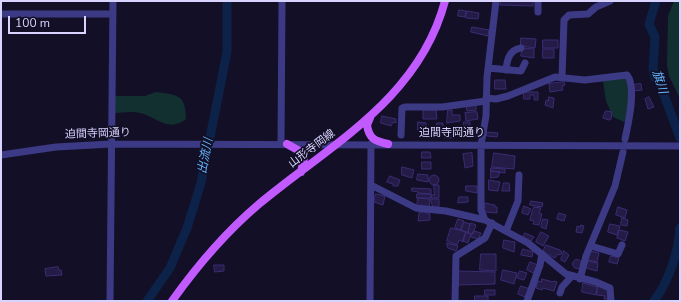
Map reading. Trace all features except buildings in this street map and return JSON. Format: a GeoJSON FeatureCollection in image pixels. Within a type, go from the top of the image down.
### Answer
{"type":"FeatureCollection","features":[{"type":"Feature","properties":{"kind":"main road","name":"山形寺岡線"},"geometry":{"type":"LineString","coordinates":[[172,301],[224,238],[257,206],[370,118],[397,90],[416,63],[435,27],[445,1]]}},
{"type":"Feature","properties":{"kind":"main road"},"geometry":{"type":"LineString","coordinates":[[370,118],[367,125],[370,136],[374,140],[388,144]]}},
{"type":"Feature","properties":{"kind":"main road"},"geometry":{"type":"LineString","coordinates":[[284,144],[302,153],[304,158],[301,172]]}},
{"type":"Feature","properties":{"kind":"street"},"geometry":{"type":"LineString","coordinates":[[110,301],[113,1]]}},
{"type":"Feature","properties":{"kind":"street"},"geometry":{"type":"LineString","coordinates":[[282,1],[284,144]]}},
{"type":"Feature","properties":{"kind":"street"},"geometry":{"type":"LineString","coordinates":[[455,301],[456,256],[485,238],[488,221],[481,210],[481,145],[486,116],[488,68],[496,1]]}},
{"type":"Feature","properties":{"kind":"street"},"geometry":{"type":"LineString","coordinates":[[538,1],[538,12]]}},
{"type":"Feature","properties":{"kind":"street"},"geometry":{"type":"LineString","coordinates":[[562,77],[564,20],[569,15],[588,14],[602,2],[610,1]]}},
{"type":"Feature","properties":{"kind":"street"},"geometry":{"type":"LineString","coordinates":[[1,14],[113,14]]}},
{"type":"Feature","properties":{"kind":"street"},"geometry":{"type":"LineString","coordinates":[[506,70],[509,55],[521,48]]}},
{"type":"Feature","properties":{"kind":"street"},"geometry":{"type":"LineString","coordinates":[[488,68],[521,71],[526,63]]}},
{"type":"Feature","properties":{"kind":"street"},"geometry":{"type":"LineString","coordinates":[[401,135],[402,108],[405,107],[442,107],[496,99],[508,96],[542,81],[562,77],[585,80],[627,75],[631,82],[631,97],[629,121],[625,140]]}},
{"type":"Feature","properties":{"kind":"street","name":"迫間寺岡通り"},"geometry":{"type":"LineString","coordinates":[[1,154],[56,147],[112,144],[196,143],[680,146]]}},
{"type":"Feature","properties":{"kind":"street"},"geometry":{"type":"LineString","coordinates":[[370,301],[371,144]]}},
{"type":"Feature","properties":{"kind":"street"},"geometry":{"type":"LineString","coordinates":[[580,279],[586,256],[615,186],[623,152]]}},
{"type":"Feature","properties":{"kind":"street"},"geometry":{"type":"LineString","coordinates":[[506,231],[518,201],[519,175]]}},
{"type":"Feature","properties":{"kind":"street"},"geometry":{"type":"LineString","coordinates":[[371,185],[416,208],[446,211],[488,221],[528,243],[560,271],[610,288],[611,301]]}},
{"type":"Feature","properties":{"kind":"street"},"geometry":{"type":"LineString","coordinates":[[590,246],[618,254],[622,246]]}},
{"type":"Feature","properties":{"kind":"street"},"geometry":{"type":"LineString","coordinates":[[527,301],[540,265],[542,254]]}},
{"type":"Feature","properties":{"kind":"street"},"geometry":{"type":"LineString","coordinates":[[560,293],[562,287],[572,276]]}},
{"type":"Feature","properties":{"kind":"green space"},"geometry":{"type":"Polygon","coordinates":[[[674,1],[680,1],[680,99],[669,76],[667,65],[668,16],[674,1]]]}},
{"type":"Feature","properties":{"kind":"green space"},"geometry":{"type":"Polygon","coordinates":[[[624,78],[630,84],[628,120],[624,122],[613,117],[606,101],[603,81],[624,78]]]}},
{"type":"Feature","properties":{"kind":"green space"},"geometry":{"type":"Polygon","coordinates":[[[156,92],[179,97],[182,100],[186,111],[186,119],[174,125],[163,123],[140,113],[114,113],[115,96],[145,96],[156,92]]]}},
{"type":"Feature","properties":{"kind":"waterway","name":"出流川"},"geometry":{"type":"LineString","coordinates":[[147,301],[170,268],[187,228],[201,183],[227,52],[227,1]]}},
{"type":"Feature","properties":{"kind":"waterway","name":"旗川"},"geometry":{"type":"LineString","coordinates":[[656,1],[649,24],[655,37],[653,69],[655,78],[660,84],[680,138]]}},
{"type":"Feature","properties":{"kind":"waterway","name":"旗川"},"geometry":{"type":"LineString","coordinates":[[654,301],[664,285],[672,266],[680,228]]}}]}
